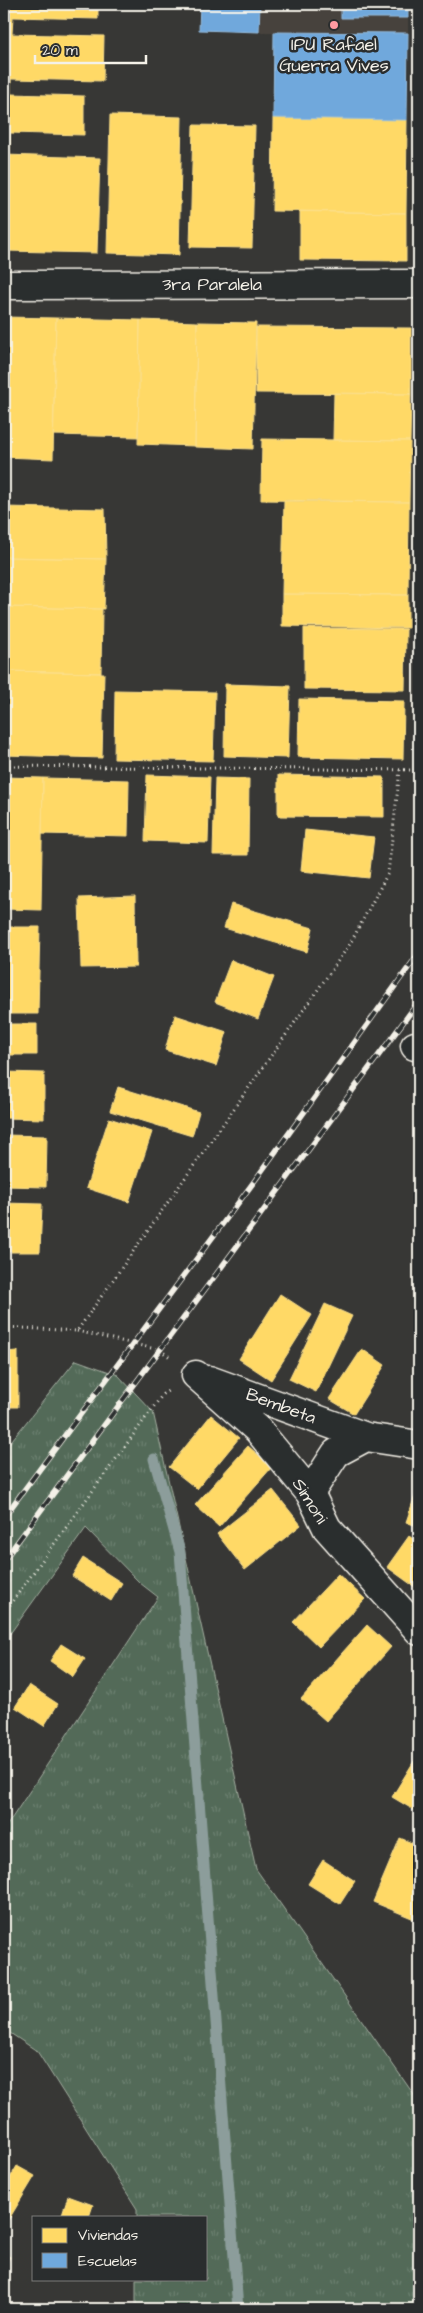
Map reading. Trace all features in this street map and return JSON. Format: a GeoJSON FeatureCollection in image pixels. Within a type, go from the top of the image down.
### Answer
{"type":"FeatureCollection","features":[{"type":"Feature","properties":{"kind":"street","name":"3ra Paralela"},"geometry":{"type":"LineString","coordinates":[[4,285],[419,284]]}},
{"type":"Feature","properties":{"kind":"street","name":"Bembeta"},"geometry":{"type":"LineString","coordinates":[[196,1375],[366,1437],[419,1445]]}},
{"type":"Feature","properties":{"kind":"street","name":"Simoni"},"geometry":{"type":"LineString","coordinates":[[196,1375],[258,1430],[310,1493],[326,1528],[419,1631]]}},
{"type":"Feature","properties":{"kind":"street"},"geometry":{"type":"LineString","coordinates":[[310,1493],[336,1453],[366,1437]]}},
{"type":"Feature","properties":{"kind":"path"},"geometry":{"type":"LineString","coordinates":[[4,766],[419,770]]}},
{"type":"Feature","properties":{"kind":"path"},"geometry":{"type":"LineString","coordinates":[[77,1331],[350,944],[388,873],[400,770]]}},
{"type":"Feature","properties":{"kind":"path"},"geometry":{"type":"LineString","coordinates":[[4,1326],[77,1331],[160,1350],[196,1375],[163,1394],[4,1613]]}},
{"type":"Feature","properties":{"kind":"shaded area","name":"IPU Rafael Guerra Vives"},"geometry":{"type":"Polygon","coordinates":[[[260,4],[408,4],[408,33],[259,32],[260,4]]]}},
{"type":"Feature","properties":{"kind":"green space"},"geometry":{"type":"Polygon","coordinates":[[[76,1360],[118,1375],[153,1412],[256,1869],[419,2102],[419,2309],[136,2309],[136,2280],[208,2280],[208,2216],[137,2216],[137,2209],[37,2051],[4,2029],[4,1830],[158,1597],[140,1583],[86,1528],[4,1642],[4,1450],[76,1360]]]}},
{"type":"Feature","properties":{"kind":"building: Viviendas"},"geometry":{"type":"Polygon","coordinates":[[[4,4],[98,4],[98,19],[13,17],[12,34],[104,36],[103,81],[11,79],[11,94],[84,96],[84,135],[10,133],[10,156],[4,156],[4,4]]]}},
{"type":"Feature","properties":{"kind":"building: Viviendas"},"geometry":{"type":"Polygon","coordinates":[[[110,115],[182,117],[179,255],[107,253],[110,115]]]}},
{"type":"Feature","properties":{"kind":"building: Viviendas"},"geometry":{"type":"Polygon","coordinates":[[[273,118],[407,120],[406,213],[272,211],[273,118]]]}},
{"type":"Feature","properties":{"kind":"building: Viviendas"},"geometry":{"type":"Polygon","coordinates":[[[193,125],[255,126],[252,248],[190,247],[193,125]]]}},
{"type":"Feature","properties":{"kind":"building: Viviendas"},"geometry":{"type":"Polygon","coordinates":[[[4,155],[100,158],[97,253],[4,251],[4,155]]]}},
{"type":"Feature","properties":{"kind":"building: Viviendas"},"geometry":{"type":"Polygon","coordinates":[[[300,211],[406,213],[406,261],[300,260],[300,211]]]}},
{"type":"Feature","properties":{"kind":"building: Viviendas"},"geometry":{"type":"Polygon","coordinates":[[[4,317],[56,318],[53,459],[4,457],[4,317]]]}},
{"type":"Feature","properties":{"kind":"building: Viviendas"},"geometry":{"type":"Polygon","coordinates":[[[56,318],[140,320],[138,437],[53,435],[56,318]]]}},
{"type":"Feature","properties":{"kind":"building: Viviendas"},"geometry":{"type":"Polygon","coordinates":[[[140,320],[197,322],[195,446],[138,444],[140,320]]]}},
{"type":"Feature","properties":{"kind":"building: Viviendas"},"geometry":{"type":"Polygon","coordinates":[[[197,322],[256,323],[253,449],[195,447],[197,322]]]}},
{"type":"Feature","properties":{"kind":"building: Viviendas"},"geometry":{"type":"Polygon","coordinates":[[[256,327],[411,328],[411,394],[256,393],[256,327]]]}},
{"type":"Feature","properties":{"kind":"building: Viviendas"},"geometry":{"type":"Polygon","coordinates":[[[334,393],[411,394],[410,441],[333,440],[334,393]]]}},
{"type":"Feature","properties":{"kind":"building: Viviendas"},"geometry":{"type":"Polygon","coordinates":[[[262,439],[410,441],[409,502],[261,500],[262,439]]]}},
{"type":"Feature","properties":{"kind":"building: Viviendas"},"geometry":{"type":"Polygon","coordinates":[[[284,501],[409,502],[408,595],[282,594],[284,501]]]}},
{"type":"Feature","properties":{"kind":"building: Viviendas"},"geometry":{"type":"Polygon","coordinates":[[[4,507],[105,509],[106,559],[4,557],[4,507]]]}},
{"type":"Feature","properties":{"kind":"building: Viviendas"},"geometry":{"type":"Polygon","coordinates":[[[4,557],[106,559],[104,609],[4,607],[4,557]]]}},
{"type":"Feature","properties":{"kind":"building: Viviendas"},"geometry":{"type":"Polygon","coordinates":[[[282,594],[408,595],[408,628],[282,626],[282,594]]]}},
{"type":"Feature","properties":{"kind":"building: Viviendas"},"geometry":{"type":"Polygon","coordinates":[[[4,607],[102,609],[101,673],[4,671],[4,607]]]}},
{"type":"Feature","properties":{"kind":"building: Viviendas"},"geometry":{"type":"Polygon","coordinates":[[[304,628],[406,629],[405,690],[304,689],[304,628]]]}},
{"type":"Feature","properties":{"kind":"building: Viviendas"},"geometry":{"type":"Polygon","coordinates":[[[4,671],[104,673],[102,758],[4,755],[4,671]]]}},
{"type":"Feature","properties":{"kind":"building: Viviendas"},"geometry":{"type":"Polygon","coordinates":[[[225,684],[290,686],[288,758],[224,756],[225,684]]]}},
{"type":"Feature","properties":{"kind":"building: Viviendas"},"geometry":{"type":"Polygon","coordinates":[[[115,690],[215,692],[213,761],[114,759],[115,690]]]}},
{"type":"Feature","properties":{"kind":"building: Viviendas"},"geometry":{"type":"Polygon","coordinates":[[[299,699],[404,701],[403,759],[298,757],[299,699]]]}},
{"type":"Feature","properties":{"kind":"building: Viviendas"},"geometry":{"type":"Polygon","coordinates":[[[147,775],[210,777],[208,843],[145,841],[147,775]]]}},
{"type":"Feature","properties":{"kind":"building: Viviendas"},"geometry":{"type":"Polygon","coordinates":[[[278,775],[384,777],[384,817],[278,816],[278,775]]]}},
{"type":"Feature","properties":{"kind":"building: Viviendas"},"geometry":{"type":"Polygon","coordinates":[[[4,777],[43,778],[41,910],[4,909],[4,777]]]}},
{"type":"Feature","properties":{"kind":"building: Viviendas"},"geometry":{"type":"Polygon","coordinates":[[[43,778],[129,780],[128,836],[42,834],[43,778]]]}},
{"type":"Feature","properties":{"kind":"building: Viviendas"},"geometry":{"type":"Polygon","coordinates":[[[215,778],[249,779],[248,855],[213,855],[215,778]]]}},
{"type":"Feature","properties":{"kind":"building: Viviendas"},"geometry":{"type":"Polygon","coordinates":[[[305,830],[374,837],[369,878],[301,871],[305,830]]]}},
{"type":"Feature","properties":{"kind":"building: Viviendas"},"geometry":{"type":"Polygon","coordinates":[[[135,896],[136,967],[81,968],[79,898],[135,896]]]}},
{"type":"Feature","properties":{"kind":"building: Viviendas"},"geometry":{"type":"Polygon","coordinates":[[[231,904],[313,928],[307,952],[224,928],[231,904]]]}},
{"type":"Feature","properties":{"kind":"building: Viviendas"},"geometry":{"type":"Polygon","coordinates":[[[4,927],[40,927],[38,1014],[4,1014],[4,927]]]}},
{"type":"Feature","properties":{"kind":"building: Viviendas"},"geometry":{"type":"Polygon","coordinates":[[[231,960],[274,977],[258,1019],[215,1002],[231,960]]]}},
{"type":"Feature","properties":{"kind":"building: Viviendas"},"geometry":{"type":"Polygon","coordinates":[[[175,1015],[227,1032],[216,1066],[165,1050],[175,1015]]]}},
{"type":"Feature","properties":{"kind":"building: Viviendas"},"geometry":{"type":"Polygon","coordinates":[[[4,1024],[37,1024],[37,1055],[4,1055],[4,1024]]]}},
{"type":"Feature","properties":{"kind":"building: Viviendas"},"geometry":{"type":"Polygon","coordinates":[[[4,1072],[44,1073],[44,1119],[4,1118],[4,1072]]]}},
{"type":"Feature","properties":{"kind":"building: Viviendas"},"geometry":{"type":"Polygon","coordinates":[[[118,1087],[199,1112],[192,1136],[110,1111],[118,1087]]]}},
{"type":"Feature","properties":{"kind":"building: Viviendas"},"geometry":{"type":"Polygon","coordinates":[[[109,1118],[152,1132],[129,1202],[86,1188],[109,1118]]]}},
{"type":"Feature","properties":{"kind":"building: Viviendas"},"geometry":{"type":"Polygon","coordinates":[[[4,1135],[47,1136],[46,1187],[4,1186],[4,1135]]]}},
{"type":"Feature","properties":{"kind":"building: Viviendas"},"geometry":{"type":"Polygon","coordinates":[[[4,1203],[42,1204],[40,1252],[4,1252],[4,1203]]]}},
{"type":"Feature","properties":{"kind":"building: Viviendas"},"geometry":{"type":"Polygon","coordinates":[[[280,1294],[312,1315],[271,1380],[239,1359],[280,1294]]]}},
{"type":"Feature","properties":{"kind":"building: Viviendas"},"geometry":{"type":"Polygon","coordinates":[[[325,1304],[352,1316],[316,1392],[289,1379],[325,1304]]]}},
{"type":"Feature","properties":{"kind":"building: Viviendas"},"geometry":{"type":"Polygon","coordinates":[[[362,1349],[385,1365],[354,1414],[329,1399],[362,1349]]]}},
{"type":"Feature","properties":{"kind":"building: Viviendas"},"geometry":{"type":"Polygon","coordinates":[[[18,1351],[18,1407],[4,1407],[4,1352],[18,1351]]]}},
{"type":"Feature","properties":{"kind":"building: Viviendas"},"geometry":{"type":"Polygon","coordinates":[[[211,1415],[239,1438],[197,1489],[169,1467],[211,1415]]]}},
{"type":"Feature","properties":{"kind":"building: Viviendas"},"geometry":{"type":"Polygon","coordinates":[[[248,1446],[272,1467],[219,1527],[195,1505],[248,1446]]]}},
{"type":"Feature","properties":{"kind":"building: Viviendas"},"geometry":{"type":"Polygon","coordinates":[[[419,1484],[419,1527],[406,1522],[419,1484]]]}},
{"type":"Feature","properties":{"kind":"building: Viviendas"},"geometry":{"type":"Polygon","coordinates":[[[273,1490],[301,1525],[245,1570],[217,1534],[273,1490]]]}},
{"type":"Feature","properties":{"kind":"building: Viviendas"},"geometry":{"type":"Polygon","coordinates":[[[409,1536],[419,1543],[419,1590],[387,1567],[409,1536]]]}},
{"type":"Feature","properties":{"kind":"building: Viviendas"},"geometry":{"type":"Polygon","coordinates":[[[83,1558],[122,1583],[111,1601],[72,1576],[83,1558]]]}},
{"type":"Feature","properties":{"kind":"building: Viviendas"},"geometry":{"type":"Polygon","coordinates":[[[338,1574],[365,1599],[319,1647],[293,1622],[338,1574]]]}},
{"type":"Feature","properties":{"kind":"building: Viviendas"},"geometry":{"type":"Polygon","coordinates":[[[367,1625],[391,1647],[326,1721],[301,1699],[367,1625]]]}},
{"type":"Feature","properties":{"kind":"building: Viviendas"},"geometry":{"type":"Polygon","coordinates":[[[61,1644],[85,1659],[73,1677],[50,1661],[61,1644]]]}},
{"type":"Feature","properties":{"kind":"building: Viviendas"},"geometry":{"type":"Polygon","coordinates":[[[29,1685],[58,1704],[44,1726],[15,1707],[29,1685]]]}},
{"type":"Feature","properties":{"kind":"building: Viviendas"},"geometry":{"type":"Polygon","coordinates":[[[419,1753],[419,1813],[392,1797],[419,1753]]]}},
{"type":"Feature","properties":{"kind":"building: Viviendas"},"geometry":{"type":"Polygon","coordinates":[[[400,1838],[419,1846],[419,1921],[373,1902],[400,1838]]]}},
{"type":"Feature","properties":{"kind":"building: Viviendas"},"geometry":{"type":"Polygon","coordinates":[[[323,1860],[355,1881],[340,1904],[308,1884],[323,1860]]]}},
{"type":"Feature","properties":{"kind":"building: Viviendas"},"geometry":{"type":"Polygon","coordinates":[[[17,2166],[35,2176],[6,2224],[4,2223],[4,2188],[17,2166]]]}},
{"type":"Feature","properties":{"kind":"building: Viviendas"},"geometry":{"type":"Polygon","coordinates":[[[68,2196],[93,2205],[89,2216],[61,2216],[68,2196]]]}},
{"type":"Feature","properties":{"kind":"building: Viviendas"},"geometry":{"type":"Polygon","coordinates":[[[4,2253],[10,2257],[4,2268],[4,2253]]]}},
{"type":"Feature","properties":{"kind":"building: Escuelas"},"geometry":{"type":"Polygon","coordinates":[[[200,4],[260,4],[259,32],[199,30],[200,4]]]}},
{"type":"Feature","properties":{"kind":"building: Escuelas"},"geometry":{"type":"Polygon","coordinates":[[[341,4],[408,4],[408,18],[341,18],[341,4]]]}},
{"type":"Feature","properties":{"kind":"building: Escuelas"},"geometry":{"type":"Polygon","coordinates":[[[274,32],[408,33],[407,120],[273,118],[274,32]]]}},
{"type":"Feature","properties":{"kind":"waterway"},"geometry":{"type":"LineString","coordinates":[[154,1459],[180,1552],[238,2309]]}},
{"type":"Feature","properties":{"kind":"railway"},"geometry":{"type":"LineString","coordinates":[[4,1517],[253,1183],[419,953]]}},
{"type":"Feature","properties":{"kind":"railway"},"geometry":{"type":"LineString","coordinates":[[4,1560],[419,1001]]}},
{"type":"Feature","properties":{"kind":"place","name":"IPU Rafael Guerra Vives"},"geometry":{"type":"Point","coordinates":[334,25]}}]}
